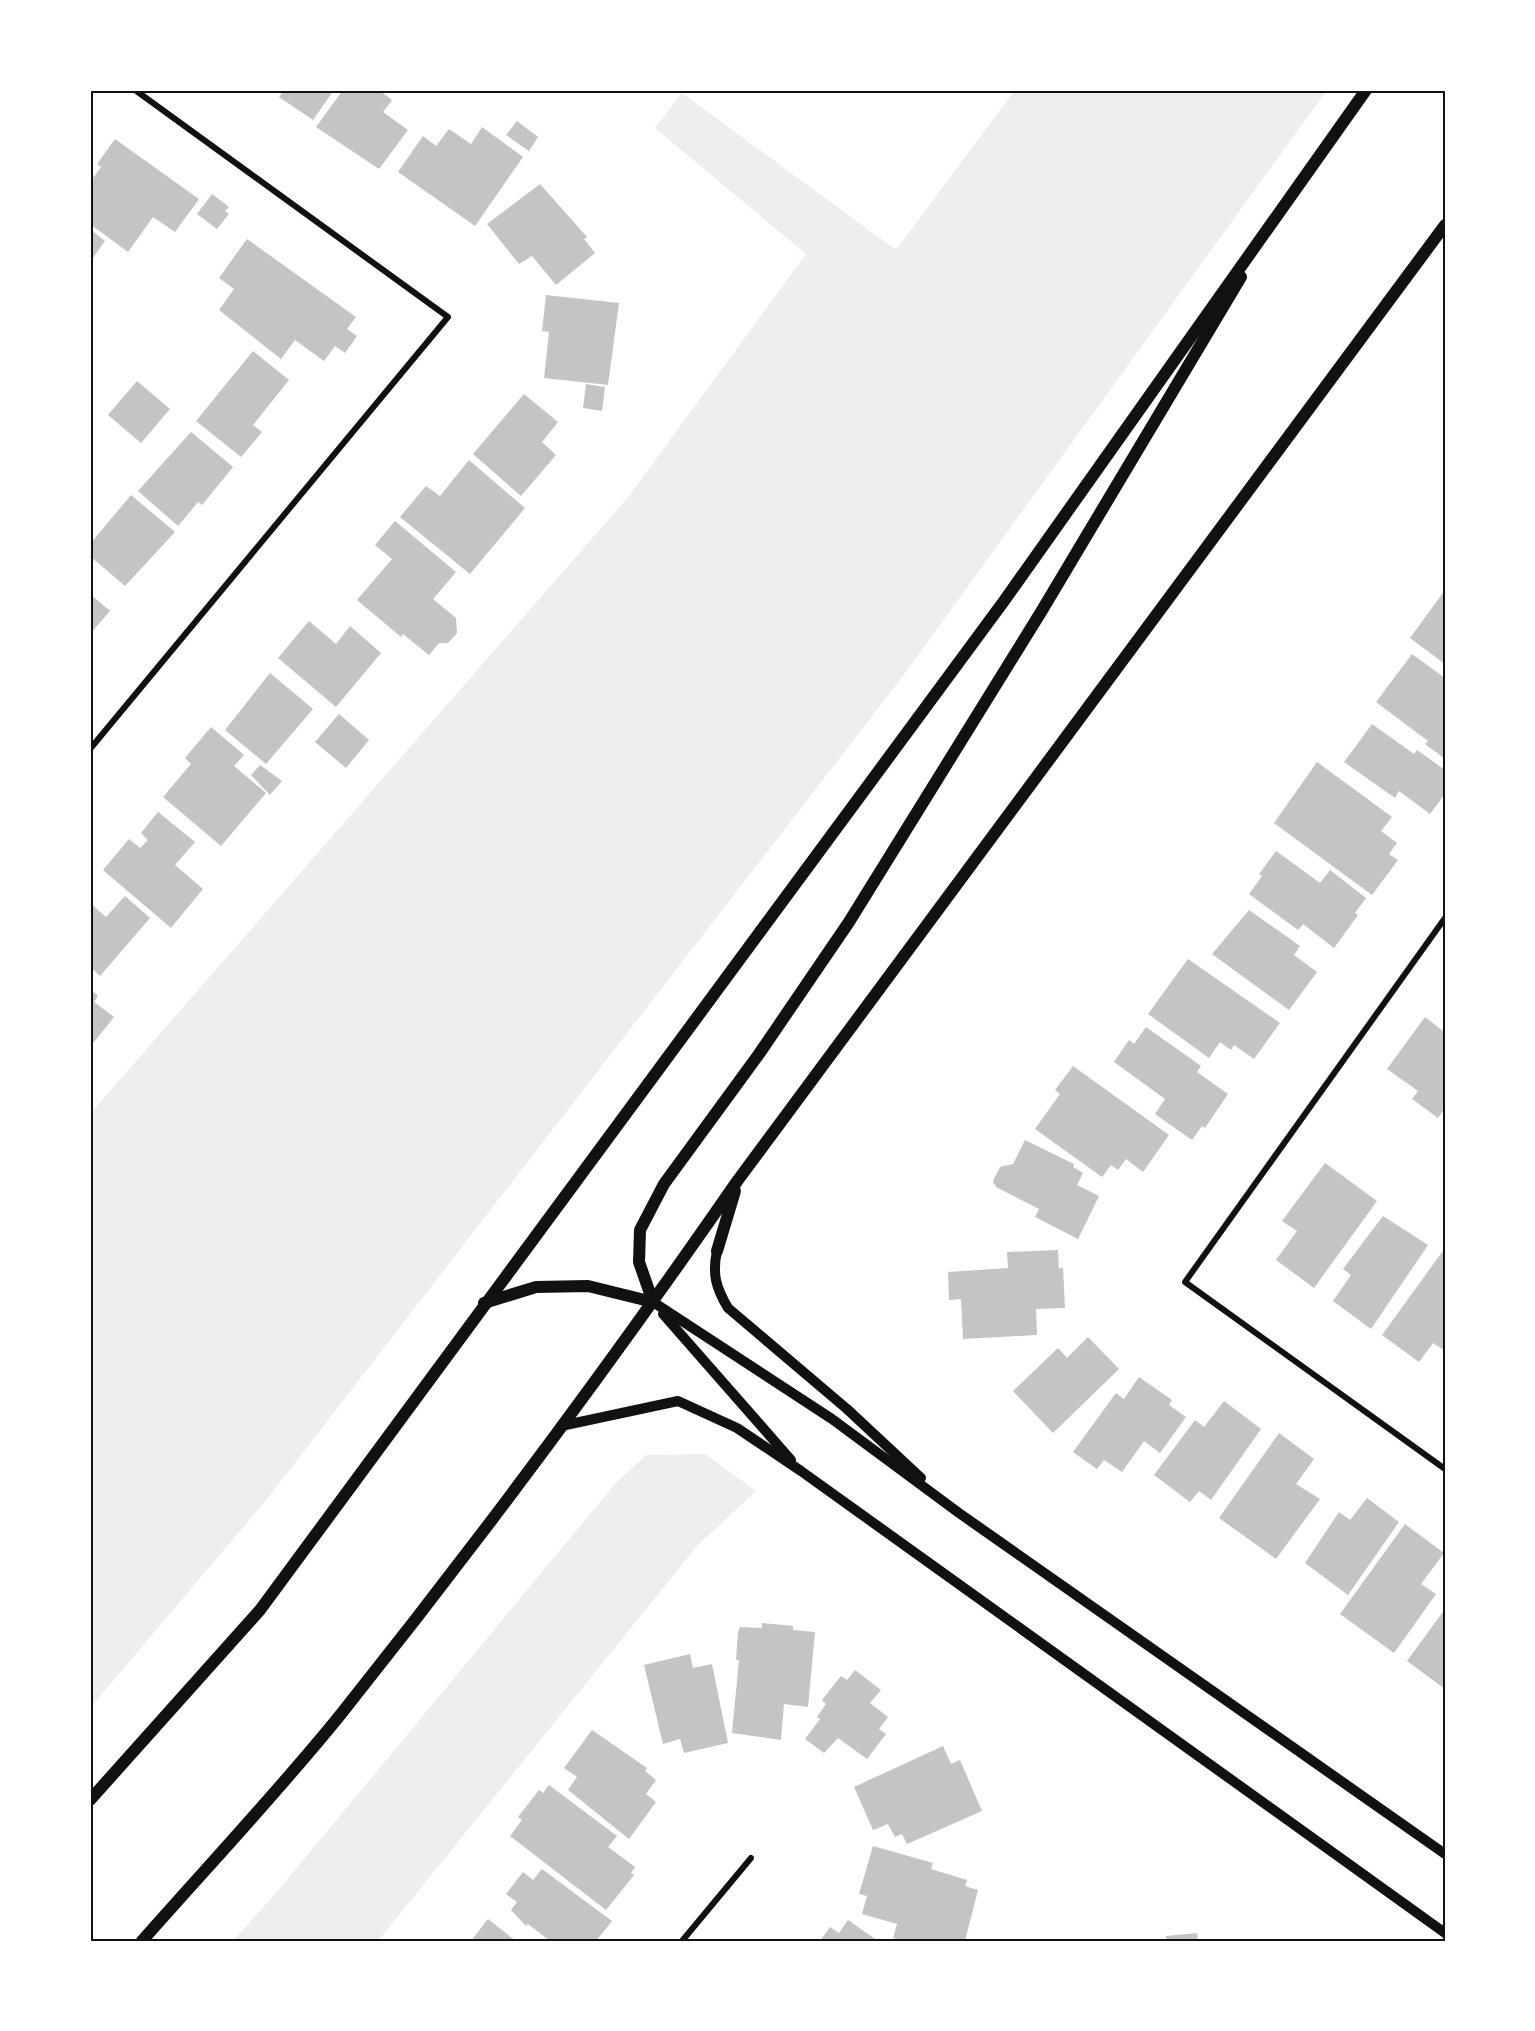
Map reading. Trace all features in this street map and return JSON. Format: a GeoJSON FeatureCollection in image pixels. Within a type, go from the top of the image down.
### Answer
{"type":"FeatureCollection","features":[{"type":"Feature","properties":{"kind":"main road"},"geometry":{"type":"LineString","coordinates":[[90,1800],[260,1610],[484,1303],[1004,601],[1290,194],[1366,90]]}},
{"type":"Feature","properties":{"kind":"main road"},"geometry":{"type":"LineString","coordinates":[[653,1302],[639,1262],[640,1230],[664,1184],[759,1054],[849,922],[1041,612],[1290,194]]}},
{"type":"Feature","properties":{"kind":"main road"},"geometry":{"type":"LineString","coordinates":[[142,1941],[340,1716],[561,1426],[653,1302],[738,1180],[1445,225]]}},
{"type":"Feature","properties":{"kind":"main road"},"geometry":{"type":"LineString","coordinates":[[717,1251],[738,1180]]}},
{"type":"Feature","properties":{"kind":"main road"},"geometry":{"type":"LineString","coordinates":[[484,1303],[536,1287],[578,1286],[588,1286],[653,1302]]}},
{"type":"Feature","properties":{"kind":"street"},"geometry":{"type":"LineString","coordinates":[[90,749],[448,317],[135,90]]}},
{"type":"Feature","properties":{"kind":"street"},"geometry":{"type":"LineString","coordinates":[[1445,918],[1185,1282],[1445,1469]]}},
{"type":"Feature","properties":{"kind":"street"},"geometry":{"type":"LineString","coordinates":[[717,1251],[713,1268],[717,1289],[728,1308],[847,1409],[959,1513]]}},
{"type":"Feature","properties":{"kind":"street"},"geometry":{"type":"LineString","coordinates":[[653,1302],[801,1472]]}},
{"type":"Feature","properties":{"kind":"street"},"geometry":{"type":"LineString","coordinates":[[653,1302],[832,1419],[959,1513],[1445,1854]]}},
{"type":"Feature","properties":{"kind":"street"},"geometry":{"type":"LineString","coordinates":[[561,1426],[678,1401],[737,1428],[1445,1932]]}},
{"type":"Feature","properties":{"kind":"street"},"geometry":{"type":"LineString","coordinates":[[682,1941],[751,1858]]}},
{"type":"Feature","properties":{"kind":"shaded area"},"geometry":{"type":"Polygon","coordinates":[[[1015,90],[1327,90],[903,676],[267,1499],[90,1708],[90,1114],[629,496],[806,254],[655,128],[682,93],[896,250],[1015,90]]]}},
{"type":"Feature","properties":{"kind":"shaded area"},"geometry":{"type":"Polygon","coordinates":[[[705,1454],[756,1491],[697,1546],[378,1941],[233,1941],[276,1893],[615,1484],[646,1455],[705,1454]]]}},
{"type":"Feature","properties":{"kind":"building"},"geometry":{"type":"Polygon","coordinates":[[[284,90],[334,90],[313,120],[279,97],[284,90]]]}},
{"type":"Feature","properties":{"kind":"building"},"geometry":{"type":"Polygon","coordinates":[[[343,90],[379,90],[392,100],[383,112],[408,130],[379,169],[316,127],[343,90]]]}},
{"type":"Feature","properties":{"kind":"building"},"geometry":{"type":"Polygon","coordinates":[[[517,121],[538,137],[529,151],[506,135],[517,121]]]}},
{"type":"Feature","properties":{"kind":"building"},"geometry":{"type":"Polygon","coordinates":[[[482,127],[523,157],[475,226],[398,172],[423,136],[436,146],[449,129],[471,144],[482,127]]]}},
{"type":"Feature","properties":{"kind":"building"},"geometry":{"type":"Polygon","coordinates":[[[115,139],[199,199],[175,232],[153,217],[128,252],[90,224],[90,174],[94,177],[101,167],[97,164],[115,139]]]}},
{"type":"Feature","properties":{"kind":"building"},"geometry":{"type":"Polygon","coordinates":[[[540,184],[587,237],[584,239],[595,253],[556,285],[532,256],[519,264],[487,224],[540,184]]]}},
{"type":"Feature","properties":{"kind":"building"},"geometry":{"type":"Polygon","coordinates":[[[212,194],[229,207],[225,211],[229,214],[217,229],[197,214],[212,194]]]}},
{"type":"Feature","properties":{"kind":"building"},"geometry":{"type":"Polygon","coordinates":[[[90,229],[105,241],[90,262],[90,229]]]}},
{"type":"Feature","properties":{"kind":"building"},"geometry":{"type":"Polygon","coordinates":[[[247,239],[356,317],[347,329],[357,336],[345,353],[335,346],[324,361],[295,340],[281,359],[219,310],[234,289],[219,278],[247,239]]]}},
{"type":"Feature","properties":{"kind":"building"},"geometry":{"type":"Polygon","coordinates":[[[546,295],[619,303],[608,385],[544,378],[549,332],[542,331],[546,295]]]}},
{"type":"Feature","properties":{"kind":"building"},"geometry":{"type":"Polygon","coordinates":[[[253,351],[289,380],[253,425],[262,432],[241,457],[196,421],[253,351]]]}},
{"type":"Feature","properties":{"kind":"building"},"geometry":{"type":"Polygon","coordinates":[[[137,381],[170,409],[141,443],[108,415],[137,381]]]}},
{"type":"Feature","properties":{"kind":"building"},"geometry":{"type":"Polygon","coordinates":[[[586,384],[605,387],[602,411],[583,408],[586,384]]]}},
{"type":"Feature","properties":{"kind":"building"},"geometry":{"type":"Polygon","coordinates":[[[524,394],[558,422],[542,442],[556,455],[521,496],[473,454],[524,394]]]}},
{"type":"Feature","properties":{"kind":"building"},"geometry":{"type":"Polygon","coordinates":[[[191,432],[233,467],[202,505],[198,502],[178,526],[138,491],[191,432]]]}},
{"type":"Feature","properties":{"kind":"building"},"geometry":{"type":"Polygon","coordinates":[[[469,460],[525,508],[470,574],[400,517],[426,486],[440,496],[469,460]]]}},
{"type":"Feature","properties":{"kind":"building"},"geometry":{"type":"Polygon","coordinates":[[[131,495],[175,532],[125,586],[90,556],[90,544],[131,495]]]}},
{"type":"Feature","properties":{"kind":"building"},"geometry":{"type":"Polygon","coordinates":[[[395,521],[456,572],[433,599],[456,618],[457,633],[448,643],[439,643],[429,655],[403,634],[401,637],[357,600],[392,559],[375,545],[395,521]]]}},
{"type":"Feature","properties":{"kind":"building"},"geometry":{"type":"Polygon","coordinates":[[[1445,590],[1445,664],[1410,638],[1445,590]]]}},
{"type":"Feature","properties":{"kind":"building"},"geometry":{"type":"Polygon","coordinates":[[[90,594],[110,611],[90,634],[90,594]]]}},
{"type":"Feature","properties":{"kind":"building"},"geometry":{"type":"Polygon","coordinates":[[[309,621],[336,644],[350,626],[381,653],[336,707],[278,658],[309,621]]]}},
{"type":"Feature","properties":{"kind":"building"},"geometry":{"type":"Polygon","coordinates":[[[1412,654],[1445,678],[1445,759],[1425,744],[1428,741],[1376,702],[1412,654]]]}},
{"type":"Feature","properties":{"kind":"building"},"geometry":{"type":"Polygon","coordinates":[[[270,673],[313,709],[266,764],[225,730],[270,673]]]}},
{"type":"Feature","properties":{"kind":"building"},"geometry":{"type":"Polygon","coordinates":[[[339,714],[369,740],[346,768],[315,742],[339,714]]]}},
{"type":"Feature","properties":{"kind":"building"},"geometry":{"type":"Polygon","coordinates":[[[1372,724],[1414,754],[1417,750],[1445,770],[1445,794],[1430,814],[1399,791],[1395,798],[1344,762],[1372,724]]]}},
{"type":"Feature","properties":{"kind":"building"},"geometry":{"type":"Polygon","coordinates":[[[211,727],[244,755],[234,766],[266,793],[221,846],[163,797],[191,764],[185,758],[211,727]]]}},
{"type":"Feature","properties":{"kind":"building"},"geometry":{"type":"Polygon","coordinates":[[[1317,762],[1392,817],[1381,831],[1397,843],[1389,854],[1398,860],[1372,895],[1274,823],[1317,762]]]}},
{"type":"Feature","properties":{"kind":"building"},"geometry":{"type":"Polygon","coordinates":[[[260,765],[282,781],[270,795],[251,775],[260,765]]]}},
{"type":"Feature","properties":{"kind":"building"},"geometry":{"type":"Polygon","coordinates":[[[158,812],[195,842],[175,865],[203,889],[171,928],[103,870],[129,839],[140,848],[148,840],[141,833],[158,812]]]}},
{"type":"Feature","properties":{"kind":"building"},"geometry":{"type":"Polygon","coordinates":[[[1276,851],[1320,883],[1330,870],[1366,898],[1355,913],[1358,915],[1334,948],[1303,924],[1298,930],[1249,894],[1262,876],[1259,874],[1276,851]]]}},
{"type":"Feature","properties":{"kind":"building"},"geometry":{"type":"Polygon","coordinates":[[[125,896],[150,918],[100,976],[90,967],[90,903],[106,917],[125,896]]]}},
{"type":"Feature","properties":{"kind":"building"},"geometry":{"type":"Polygon","coordinates":[[[1249,910],[1300,946],[1294,955],[1317,972],[1289,1010],[1212,954],[1249,910]]]}},
{"type":"Feature","properties":{"kind":"building"},"geometry":{"type":"Polygon","coordinates":[[[1188,959],[1280,1023],[1254,1059],[1234,1045],[1231,1050],[1220,1042],[1209,1058],[1148,1014],[1188,959]]]}},
{"type":"Feature","properties":{"kind":"building"},"geometry":{"type":"Polygon","coordinates":[[[90,989],[98,996],[94,1002],[114,1017],[90,1047],[90,989]]]}},
{"type":"Feature","properties":{"kind":"building"},"geometry":{"type":"Polygon","coordinates":[[[1425,1017],[1443,1031],[1445,1028],[1445,1108],[1438,1118],[1412,1099],[1418,1091],[1387,1069],[1425,1017]]]}},
{"type":"Feature","properties":{"kind":"building"},"geometry":{"type":"Polygon","coordinates":[[[1146,1027],[1201,1066],[1197,1072],[1228,1094],[1205,1128],[1202,1126],[1192,1140],[1155,1114],[1165,1099],[1114,1062],[1129,1040],[1134,1044],[1146,1027]]]}},
{"type":"Feature","properties":{"kind":"building"},"geometry":{"type":"Polygon","coordinates":[[[1073,1066],[1169,1135],[1143,1172],[1126,1159],[1118,1170],[1111,1165],[1102,1177],[1035,1129],[1060,1094],[1055,1090],[1073,1066]]]}},
{"type":"Feature","properties":{"kind":"building"},"geometry":{"type":"Polygon","coordinates":[[[1025,1140],[1074,1164],[1073,1167],[1083,1173],[1077,1185],[1099,1196],[1078,1239],[1035,1217],[1039,1209],[996,1187],[993,1181],[1000,1167],[1013,1164],[1025,1140]]]}},
{"type":"Feature","properties":{"kind":"building"},"geometry":{"type":"Polygon","coordinates":[[[1325,1163],[1377,1201],[1314,1288],[1276,1260],[1297,1231],[1282,1221],[1325,1163]]]}},
{"type":"Feature","properties":{"kind":"building"},"geometry":{"type":"Polygon","coordinates":[[[1383,1216],[1428,1245],[1371,1329],[1333,1301],[1351,1275],[1343,1269],[1383,1216]]]}},
{"type":"Feature","properties":{"kind":"building"},"geometry":{"type":"Polygon","coordinates":[[[1445,1248],[1445,1351],[1433,1343],[1419,1362],[1382,1335],[1445,1248]]]}},
{"type":"Feature","properties":{"kind":"building"},"geometry":{"type":"Polygon","coordinates":[[[1058,1250],[1059,1269],[1063,1267],[1065,1308],[1036,1309],[1037,1335],[963,1339],[961,1299],[949,1300],[948,1272],[1008,1268],[1007,1252],[1058,1250]]]}},
{"type":"Feature","properties":{"kind":"building"},"geometry":{"type":"Polygon","coordinates":[[[1088,1337],[1119,1369],[1053,1433],[1013,1391],[1058,1348],[1067,1358],[1088,1337]]]}},
{"type":"Feature","properties":{"kind":"building"},"geometry":{"type":"Polygon","coordinates":[[[1139,1377],[1172,1400],[1169,1405],[1186,1417],[1160,1453],[1144,1441],[1122,1472],[1104,1460],[1097,1469],[1073,1452],[1116,1393],[1124,1399],[1139,1377]]]}},
{"type":"Feature","properties":{"kind":"building"},"geometry":{"type":"Polygon","coordinates":[[[1224,1401],[1261,1429],[1211,1500],[1199,1491],[1190,1502],[1154,1475],[1195,1420],[1204,1427],[1224,1401]]]}},
{"type":"Feature","properties":{"kind":"building"},"geometry":{"type":"Polygon","coordinates":[[[1279,1433],[1314,1459],[1296,1484],[1320,1499],[1276,1559],[1219,1518],[1279,1433]]]}},
{"type":"Feature","properties":{"kind":"building"},"geometry":{"type":"Polygon","coordinates":[[[1367,1498],[1399,1522],[1348,1595],[1305,1563],[1339,1512],[1350,1520],[1367,1498]]]}},
{"type":"Feature","properties":{"kind":"building"},"geometry":{"type":"Polygon","coordinates":[[[1405,1524],[1444,1553],[1421,1584],[1436,1594],[1394,1653],[1340,1614],[1405,1524]]]}},
{"type":"Feature","properties":{"kind":"building"},"geometry":{"type":"Polygon","coordinates":[[[1445,1609],[1445,1689],[1407,1661],[1445,1609]]]}},
{"type":"Feature","properties":{"kind":"building"},"geometry":{"type":"Polygon","coordinates":[[[762,1623],[793,1626],[793,1630],[815,1632],[808,1707],[784,1704],[781,1740],[732,1733],[739,1660],[736,1660],[738,1632],[740,1627],[762,1628],[762,1623]]]}},
{"type":"Feature","properties":{"kind":"building"},"geometry":{"type":"Polygon","coordinates":[[[690,1654],[693,1668],[712,1664],[728,1743],[684,1753],[680,1739],[663,1744],[644,1665],[690,1654]]]}},
{"type":"Feature","properties":{"kind":"building"},"geometry":{"type":"Polygon","coordinates":[[[855,1670],[881,1690],[870,1703],[888,1717],[879,1729],[886,1734],[867,1759],[838,1738],[824,1753],[805,1739],[820,1719],[817,1717],[826,1704],[822,1700],[841,1676],[847,1680],[855,1670]]]}},
{"type":"Feature","properties":{"kind":"building"},"geometry":{"type":"Polygon","coordinates":[[[592,1730],[647,1768],[645,1771],[656,1780],[646,1794],[656,1802],[629,1839],[568,1790],[577,1777],[564,1768],[592,1730]]]}},
{"type":"Feature","properties":{"kind":"building"},"geometry":{"type":"Polygon","coordinates":[[[943,1746],[951,1764],[960,1760],[982,1811],[907,1844],[902,1834],[895,1837],[888,1824],[873,1830],[854,1787],[943,1746]]]}},
{"type":"Feature","properties":{"kind":"building"},"geometry":{"type":"Polygon","coordinates":[[[549,1785],[617,1836],[608,1847],[635,1867],[631,1873],[634,1875],[606,1910],[510,1836],[522,1820],[518,1817],[539,1790],[543,1793],[549,1785]]]}},
{"type":"Feature","properties":{"kind":"building"},"geometry":{"type":"Polygon","coordinates":[[[873,1846],[933,1863],[931,1869],[967,1880],[965,1886],[978,1890],[965,1941],[905,1941],[893,1938],[897,1924],[862,1914],[867,1896],[859,1894],[873,1846]]]}},
{"type":"Feature","properties":{"kind":"building"},"geometry":{"type":"Polygon","coordinates":[[[542,1869],[612,1921],[596,1941],[550,1941],[528,1924],[526,1926],[511,1910],[517,1902],[506,1894],[523,1872],[533,1880],[542,1869]]]}},
{"type":"Feature","properties":{"kind":"building"},"geometry":{"type":"Polygon","coordinates":[[[488,1919],[516,1941],[471,1941],[488,1919]]]}},
{"type":"Feature","properties":{"kind":"building"},"geometry":{"type":"Polygon","coordinates":[[[848,1920],[878,1941],[820,1941],[830,1927],[839,1933],[848,1920]]]}},
{"type":"Feature","properties":{"kind":"building"},"geometry":{"type":"Polygon","coordinates":[[[1197,1933],[1198,1941],[1167,1941],[1166,1936],[1197,1933]]]}}]}
